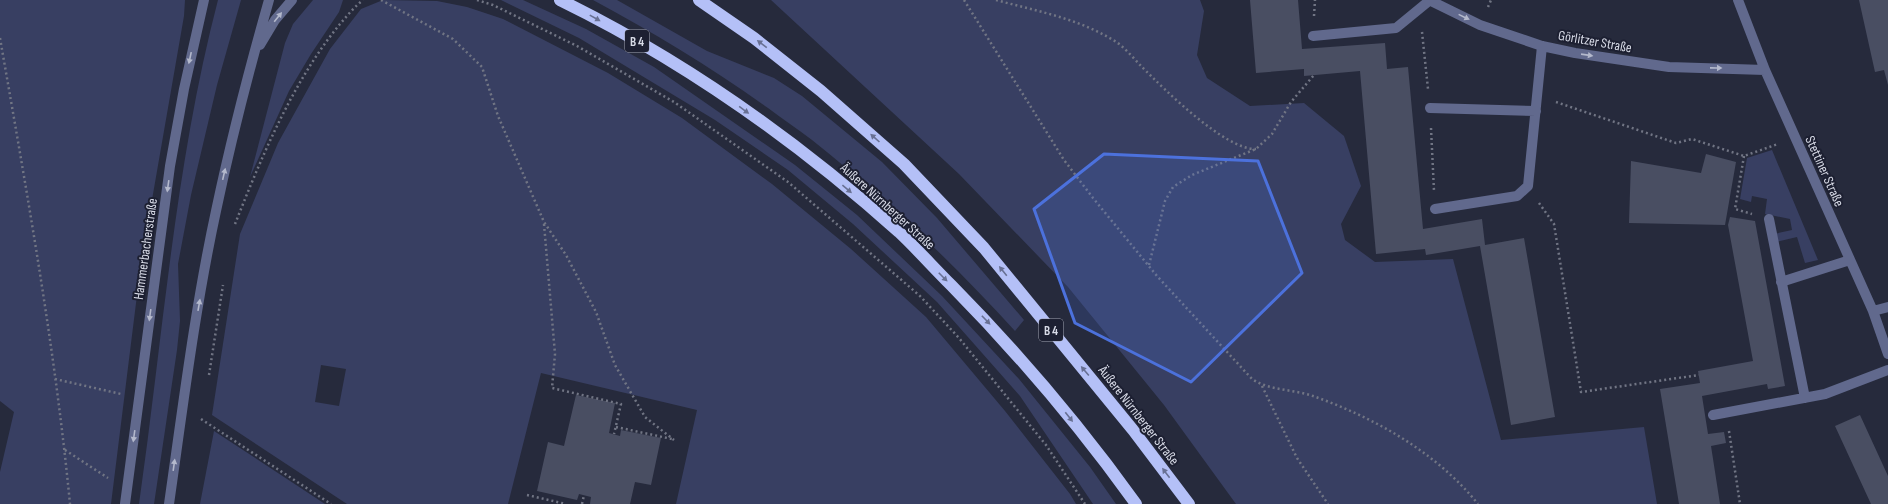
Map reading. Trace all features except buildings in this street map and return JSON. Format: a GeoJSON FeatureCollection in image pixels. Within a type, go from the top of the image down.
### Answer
{"type":"FeatureCollection","features":[{"type":"Feature","properties":{"kind":"highway","name":"Äußere Nürnberger Straße"},"geometry":{"type":"LineString","coordinates":[[560,0],[623,33],[712,87],[818,164],[900,233],[990,325],[1045,387],[1136,504]]}},
{"type":"Feature","properties":{"kind":"highway","name":"Äußere Nürnberger Straße"},"geometry":{"type":"LineString","coordinates":[[699,0],[748,34],[821,91],[904,164],[989,254],[1134,430],[1189,504]]}},
{"type":"Feature","properties":{"kind":"street"},"geometry":{"type":"LineString","coordinates":[[197,0],[198,20]]}},
{"type":"Feature","properties":{"kind":"street","name":"Hammerbacherstraße"},"geometry":{"type":"LineString","coordinates":[[125,504],[170,166],[198,20],[204,0]]}},
{"type":"Feature","properties":{"kind":"street"},"geometry":{"type":"LineString","coordinates":[[169,504],[183,407],[215,212],[252,59],[269,0]]}},
{"type":"Feature","properties":{"kind":"street"},"geometry":{"type":"LineString","coordinates":[[252,59],[275,20],[292,0]]}},
{"type":"Feature","properties":{"kind":"street"},"geometry":{"type":"LineString","coordinates":[[1313,36],[1396,28],[1429,0]]}},
{"type":"Feature","properties":{"kind":"street","name":"Görlitzer Straße"},"geometry":{"type":"LineString","coordinates":[[1429,0],[1480,25],[1542,46],[1575,53],[1670,67],[1765,70]]}},
{"type":"Feature","properties":{"kind":"street","name":"Stettiner Straße"},"geometry":{"type":"LineString","coordinates":[[1738,0],[1765,70],[1873,311],[1888,354]]}},
{"type":"Feature","properties":{"kind":"street"},"geometry":{"type":"LineString","coordinates":[[1435,209],[1517,196],[1528,186],[1542,46]]}},
{"type":"Feature","properties":{"kind":"street"},"geometry":{"type":"LineString","coordinates":[[1430,108],[1536,111]]}},
{"type":"Feature","properties":{"kind":"street"},"geometry":{"type":"LineString","coordinates":[[1769,219],[1805,398]]}},
{"type":"Feature","properties":{"kind":"street"},"geometry":{"type":"LineString","coordinates":[[1781,282],[1850,260]]}},
{"type":"Feature","properties":{"kind":"street"},"geometry":{"type":"LineString","coordinates":[[1873,311],[1888,307]]}},
{"type":"Feature","properties":{"kind":"street"},"geometry":{"type":"LineString","coordinates":[[1713,415],[1825,394],[1888,370]]}},
{"type":"Feature","properties":{"kind":"path"},"geometry":{"type":"LineString","coordinates":[[232,230],[251,182],[284,112],[312,63],[332,34],[356,5],[363,0]]}},
{"type":"Feature","properties":{"kind":"path"},"geometry":{"type":"LineString","coordinates":[[381,0],[453,39],[482,68],[498,116],[544,222],[566,255],[596,312],[615,365],[646,417],[674,440],[616,427]]}},
{"type":"Feature","properties":{"kind":"path"},"geometry":{"type":"LineString","coordinates":[[477,0],[507,11],[577,46],[674,102],[788,182],[920,296],[959,338],[1046,445],[1085,504]]}},
{"type":"Feature","properties":{"kind":"path"},"geometry":{"type":"LineString","coordinates":[[964,0],[1064,160],[1149,266],[1200,320],[1229,356],[1252,380],[1262,386],[1304,393],[1366,417],[1407,441],[1438,464],[1469,492],[1478,504]]}},
{"type":"Feature","properties":{"kind":"path"},"geometry":{"type":"LineString","coordinates":[[996,0],[1070,19],[1115,41],[1159,84],[1220,136],[1242,147],[1256,149]]}},
{"type":"Feature","properties":{"kind":"path"},"geometry":{"type":"LineString","coordinates":[[0,38],[32,219],[55,379],[70,504]]}},
{"type":"Feature","properties":{"kind":"path"},"geometry":{"type":"LineString","coordinates":[[1149,266],[1165,201],[1173,188],[1192,175],[1256,149],[1272,134],[1291,102],[1314,76]]}},
{"type":"Feature","properties":{"kind":"path"},"geometry":{"type":"LineString","coordinates":[[1537,96],[1676,143],[1692,139],[1744,156],[1795,138]]}},
{"type":"Feature","properties":{"kind":"path"},"geometry":{"type":"LineString","coordinates":[[1744,156],[1735,210],[1769,219]]}},
{"type":"Feature","properties":{"kind":"path"},"geometry":{"type":"LineString","coordinates":[[1528,186],[1554,224],[1582,392],[1699,375]]}},
{"type":"Feature","properties":{"kind":"path"},"geometry":{"type":"LineString","coordinates":[[544,222],[555,354],[552,388],[621,404],[614,434]]}},
{"type":"Feature","properties":{"kind":"path"},"geometry":{"type":"LineString","coordinates":[[208,380],[225,278]]}},
{"type":"Feature","properties":{"kind":"path"},"geometry":{"type":"LineString","coordinates":[[55,379],[139,398]]}},
{"type":"Feature","properties":{"kind":"path"},"geometry":{"type":"LineString","coordinates":[[1262,386],[1297,458],[1328,504]]}},
{"type":"Feature","properties":{"kind":"path"},"geometry":{"type":"LineString","coordinates":[[183,407],[331,504]]}},
{"type":"Feature","properties":{"kind":"path"},"geometry":{"type":"LineString","coordinates":[[202,419],[203,412]]}},
{"type":"Feature","properties":{"kind":"path"},"geometry":{"type":"LineString","coordinates":[[1725,412],[1740,504]]}},
{"type":"Feature","properties":{"kind":"path"},"geometry":{"type":"LineString","coordinates":[[582,504],[584,495]]}},
{"type":"Feature","properties":{"kind":"path"},"geometry":{"type":"LineString","coordinates":[[527,496],[566,504]]}},
{"type":"Feature","properties":{"kind":"highlighted area"},"geometry":{"type":"Polygon","coordinates":[[[1104,154],[1258,161],[1302,273],[1191,382],[1075,323],[1034,209],[1104,154]]]}},
{"type":"Feature","properties":{"kind":"shaded area"},"geometry":{"type":"Polygon","coordinates":[[[0,0],[185,0],[184,16],[141,263],[111,504],[0,504],[0,472],[14,412],[0,401],[0,0]]]}},
{"type":"Feature","properties":{"kind":"shaded area"},"geometry":{"type":"Polygon","coordinates":[[[218,0],[241,0],[217,85],[191,195],[178,264],[180,321],[154,504],[139,504],[180,187],[203,62],[218,0]]]}},
{"type":"Feature","properties":{"kind":"shaded area"},"geometry":{"type":"Polygon","coordinates":[[[313,0],[343,0],[339,12],[289,91],[250,177],[285,43],[293,24],[313,0]]]}},
{"type":"Feature","properties":{"kind":"shaded area"},"geometry":{"type":"Polygon","coordinates":[[[383,0],[437,1],[467,7],[503,19],[608,73],[682,118],[772,184],[851,249],[926,317],[1005,411],[1070,494],[1076,504],[676,504],[697,410],[541,373],[508,504],[347,504],[212,415],[240,234],[278,143],[330,49],[361,9],[383,0]],[[321,365],[315,402],[339,406],[346,369],[321,365]]]}},
{"type":"Feature","properties":{"kind":"shaded area"},"geometry":{"type":"Polygon","coordinates":[[[501,0],[523,0],[586,29],[654,67],[795,165],[857,215],[942,296],[1019,379],[1090,467],[1116,504],[1093,504],[1020,396],[937,302],[853,224],[788,170],[715,120],[579,38],[501,0]]]}},
{"type":"Feature","properties":{"kind":"shaded area"},"geometry":{"type":"Polygon","coordinates":[[[593,0],[617,0],[707,51],[774,78],[802,96],[882,162],[937,218],[1024,320],[1015,331],[967,280],[917,231],[866,185],[807,136],[747,93],[704,65],[593,0]]]}},
{"type":"Feature","properties":{"kind":"shaded area"},"geometry":{"type":"Polygon","coordinates":[[[771,0],[1200,0],[1204,11],[1197,55],[1207,78],[1250,106],[1304,103],[1344,136],[1361,186],[1341,224],[1345,240],[1375,262],[1453,259],[1501,440],[1644,427],[1657,504],[1236,504],[1164,405],[1068,287],[959,174],[771,0]]]}},
{"type":"Feature","properties":{"kind":"shaded area"},"geometry":{"type":"Polygon","coordinates":[[[1772,150],[1818,260],[1805,263],[1797,237],[1776,242],[1774,234],[1792,230],[1790,219],[1765,214],[1767,199],[1752,196],[1751,202],[1740,199],[1747,158],[1772,150]]]}},
{"type":"Feature","properties":{"kind":"shaded area"},"geometry":{"type":"Polygon","coordinates":[[[214,431],[325,504],[200,504],[214,431]]]}}]}
